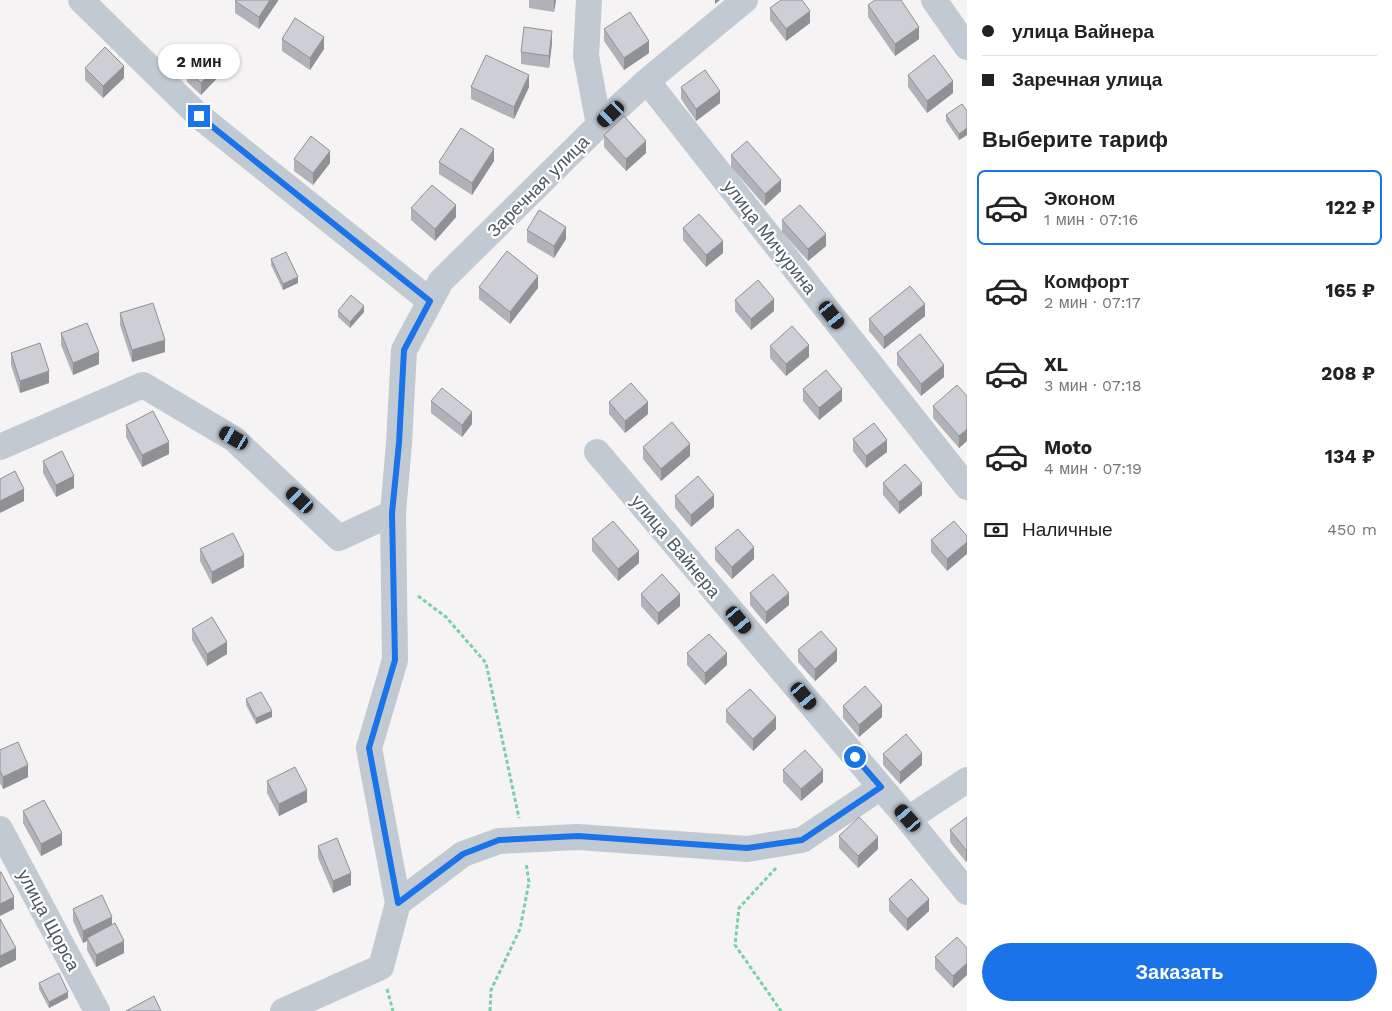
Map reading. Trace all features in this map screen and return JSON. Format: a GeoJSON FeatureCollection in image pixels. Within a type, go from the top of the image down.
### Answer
{"type":"FeatureCollection","features":[{"type":"Feature","properties":{"kind":"street"},"geometry":{"type":"LineString","coordinates":[[81,0],[199,116],[430,301]]}},
{"type":"Feature","properties":{"kind":"street"},"geometry":{"type":"LineString","coordinates":[[589,0],[586,56],[599,125]]}},
{"type":"Feature","properties":{"kind":"street","name":"Заречная улица"},"geometry":{"type":"LineString","coordinates":[[398,903],[369,748],[395,660],[392,513],[399,443],[404,350],[441,281],[599,125],[647,81],[744,0]]}},
{"type":"Feature","properties":{"kind":"street"},"geometry":{"type":"LineString","coordinates":[[934,0],[967,46]]}},
{"type":"Feature","properties":{"kind":"street","name":"улица Мичурина"},"geometry":{"type":"LineString","coordinates":[[647,81],[967,487]]}},
{"type":"Feature","properties":{"kind":"street"},"geometry":{"type":"LineString","coordinates":[[0,447],[143,385],[234,438],[339,538],[392,513]]}},
{"type":"Feature","properties":{"kind":"street","name":"улица Вайнера"},"geometry":{"type":"LineString","coordinates":[[597,452],[908,818],[967,892]]}},
{"type":"Feature","properties":{"kind":"street"},"geometry":{"type":"LineString","coordinates":[[908,818],[967,780]]}},
{"type":"Feature","properties":{"kind":"street"},"geometry":{"type":"LineString","coordinates":[[283,1011],[381,967],[398,903],[463,854],[499,840],[578,836],[747,848],[802,840],[881,787]]}},
{"type":"Feature","properties":{"kind":"street","name":"улица Щорса"},"geometry":{"type":"LineString","coordinates":[[0,829],[97,1011]]}},
{"type":"Feature","properties":{"kind":"path"},"geometry":{"type":"LineString","coordinates":[[394,578],[446,617],[486,663],[516,794],[529,882],[520,929],[491,990],[490,1011]]}},
{"type":"Feature","properties":{"kind":"path"},"geometry":{"type":"LineString","coordinates":[[777,867],[739,908],[735,945],[781,1011]]}},
{"type":"Feature","properties":{"kind":"building"},"geometry":{"type":"Polygon","coordinates":[[[236,0],[270,0],[259,17],[236,0]]]}},
{"type":"Feature","properties":{"kind":"building"},"geometry":{"type":"Polygon","coordinates":[[[781,0],[802,0],[810,11],[786,29],[770,8],[781,0]]]}},
{"type":"Feature","properties":{"kind":"building"},"geometry":{"type":"Polygon","coordinates":[[[875,0],[901,0],[919,27],[895,44],[868,5],[875,0]]]}},
{"type":"Feature","properties":{"kind":"building"},"geometry":{"type":"Polygon","coordinates":[[[630,12],[649,41],[624,58],[604,29],[630,12]]]}},
{"type":"Feature","properties":{"kind":"building"},"geometry":{"type":"Polygon","coordinates":[[[295,18],[324,37],[310,58],[282,39],[295,18]]]}},
{"type":"Feature","properties":{"kind":"building"},"geometry":{"type":"Polygon","coordinates":[[[524,27],[552,31],[549,56],[521,52],[524,27]]]}},
{"type":"Feature","properties":{"kind":"building"},"geometry":{"type":"Polygon","coordinates":[[[105,47],[124,66],[103,86],[85,68],[105,47]]]}},
{"type":"Feature","properties":{"kind":"building"},"geometry":{"type":"Polygon","coordinates":[[[207,49],[221,62],[201,83],[187,70],[207,49]]]}},
{"type":"Feature","properties":{"kind":"building"},"geometry":{"type":"Polygon","coordinates":[[[486,55],[529,75],[514,107],[471,87],[486,55]]]}},
{"type":"Feature","properties":{"kind":"building"},"geometry":{"type":"Polygon","coordinates":[[[934,55],[953,81],[927,101],[908,75],[934,55]]]}},
{"type":"Feature","properties":{"kind":"building"},"geometry":{"type":"Polygon","coordinates":[[[705,70],[720,91],[696,109],[681,87],[705,70]]]}},
{"type":"Feature","properties":{"kind":"building"},"geometry":{"type":"Polygon","coordinates":[[[962,104],[967,111],[967,128],[959,134],[946,115],[962,104]]]}},
{"type":"Feature","properties":{"kind":"building"},"geometry":{"type":"Polygon","coordinates":[[[624,116],[646,141],[626,159],[604,135],[624,116]]]}},
{"type":"Feature","properties":{"kind":"building"},"geometry":{"type":"Polygon","coordinates":[[[461,128],[494,149],[472,183],[439,162],[461,128]]]}},
{"type":"Feature","properties":{"kind":"building"},"geometry":{"type":"Polygon","coordinates":[[[311,136],[330,151],[313,173],[294,159],[311,136]]]}},
{"type":"Feature","properties":{"kind":"building"},"geometry":{"type":"Polygon","coordinates":[[[747,141],[781,180],[765,194],[731,155],[747,141]]]}},
{"type":"Feature","properties":{"kind":"building"},"geometry":{"type":"Polygon","coordinates":[[[432,185],[456,205],[435,229],[411,208],[432,185]]]}},
{"type":"Feature","properties":{"kind":"building"},"geometry":{"type":"Polygon","coordinates":[[[800,205],[826,234],[808,249],[782,220],[800,205]]]}},
{"type":"Feature","properties":{"kind":"building"},"geometry":{"type":"Polygon","coordinates":[[[539,210],[566,227],[554,246],[527,230],[539,210]]]}},
{"type":"Feature","properties":{"kind":"building"},"geometry":{"type":"Polygon","coordinates":[[[699,214],[723,241],[706,255],[683,228],[699,214]]]}},
{"type":"Feature","properties":{"kind":"building"},"geometry":{"type":"Polygon","coordinates":[[[507,251],[538,276],[510,312],[479,287],[507,251]]]}},
{"type":"Feature","properties":{"kind":"building"},"geometry":{"type":"Polygon","coordinates":[[[286,252],[298,277],[283,284],[271,259],[286,252]]]}},
{"type":"Feature","properties":{"kind":"building"},"geometry":{"type":"Polygon","coordinates":[[[758,280],[774,299],[751,319],[735,300],[758,280]]]}},
{"type":"Feature","properties":{"kind":"building"},"geometry":{"type":"Polygon","coordinates":[[[910,286],[925,304],[884,337],[869,319],[910,286]]]}},
{"type":"Feature","properties":{"kind":"building"},"geometry":{"type":"Polygon","coordinates":[[[351,295],[364,306],[350,322],[338,311],[351,295]]]}},
{"type":"Feature","properties":{"kind":"building"},"geometry":{"type":"Polygon","coordinates":[[[153,303],[165,340],[132,350],[120,313],[153,303]]]}},
{"type":"Feature","properties":{"kind":"building"},"geometry":{"type":"Polygon","coordinates":[[[87,323],[99,352],[73,363],[61,333],[87,323]]]}},
{"type":"Feature","properties":{"kind":"building"},"geometry":{"type":"Polygon","coordinates":[[[792,326],[809,345],[786,364],[770,346],[792,326]]]}},
{"type":"Feature","properties":{"kind":"building"},"geometry":{"type":"Polygon","coordinates":[[[920,334],[944,365],[921,384],[897,353],[920,334]]]}},
{"type":"Feature","properties":{"kind":"building"},"geometry":{"type":"Polygon","coordinates":[[[40,343],[49,371],[20,381],[11,353],[40,343]]]}},
{"type":"Feature","properties":{"kind":"building"},"geometry":{"type":"Polygon","coordinates":[[[826,370],[842,389],[819,408],[803,389],[826,370]]]}},
{"type":"Feature","properties":{"kind":"building"},"geometry":{"type":"Polygon","coordinates":[[[631,383],[648,402],[625,421],[609,402],[631,383]]]}},
{"type":"Feature","properties":{"kind":"building"},"geometry":{"type":"Polygon","coordinates":[[[957,385],[967,396],[967,429],[959,436],[933,406],[957,385]]]}},
{"type":"Feature","properties":{"kind":"building"},"geometry":{"type":"Polygon","coordinates":[[[442,388],[472,412],[462,425],[431,401],[442,388]]]}},
{"type":"Feature","properties":{"kind":"building"},"geometry":{"type":"Polygon","coordinates":[[[153,411],[169,442],[142,455],[126,425],[153,411]]]}},
{"type":"Feature","properties":{"kind":"building"},"geometry":{"type":"Polygon","coordinates":[[[672,422],[690,444],[661,469],[643,447],[672,422]]]}},
{"type":"Feature","properties":{"kind":"building"},"geometry":{"type":"Polygon","coordinates":[[[874,423],[887,440],[866,456],[853,439],[874,423]]]}},
{"type":"Feature","properties":{"kind":"building"},"geometry":{"type":"Polygon","coordinates":[[[62,451],[74,476],[56,485],[43,461],[62,451]]]}},
{"type":"Feature","properties":{"kind":"building"},"geometry":{"type":"Polygon","coordinates":[[[905,464],[922,483],[899,502],[883,483],[905,464]]]}},
{"type":"Feature","properties":{"kind":"building"},"geometry":{"type":"Polygon","coordinates":[[[15,471],[24,489],[0,501],[0,479],[15,471]]]}},
{"type":"Feature","properties":{"kind":"building"},"geometry":{"type":"Polygon","coordinates":[[[698,476],[714,495],[691,515],[675,496],[698,476]]]}},
{"type":"Feature","properties":{"kind":"building"},"geometry":{"type":"Polygon","coordinates":[[[613,521],[639,551],[618,569],[592,539],[613,521]]]}},
{"type":"Feature","properties":{"kind":"building"},"geometry":{"type":"Polygon","coordinates":[[[954,521],[967,536],[967,542],[947,559],[931,540],[954,521]]]}},
{"type":"Feature","properties":{"kind":"building"},"geometry":{"type":"Polygon","coordinates":[[[738,529],[754,547],[732,567],[715,548],[738,529]]]}},
{"type":"Feature","properties":{"kind":"building"},"geometry":{"type":"Polygon","coordinates":[[[233,533],[244,555],[212,572],[200,549],[233,533]]]}},
{"type":"Feature","properties":{"kind":"building"},"geometry":{"type":"Polygon","coordinates":[[[662,574],[680,594],[658,613],[641,594],[662,574]]]}},
{"type":"Feature","properties":{"kind":"building"},"geometry":{"type":"Polygon","coordinates":[[[773,574],[789,593],[766,612],[750,593],[773,574]]]}},
{"type":"Feature","properties":{"kind":"building"},"geometry":{"type":"Polygon","coordinates":[[[212,617],[227,642],[207,654],[192,629],[212,617]]]}},
{"type":"Feature","properties":{"kind":"building"},"geometry":{"type":"Polygon","coordinates":[[[821,631],[837,649],[815,669],[798,650],[821,631]]]}},
{"type":"Feature","properties":{"kind":"building"},"geometry":{"type":"Polygon","coordinates":[[[709,634],[727,653],[705,673],[687,653],[709,634]]]}},
{"type":"Feature","properties":{"kind":"building"},"geometry":{"type":"Polygon","coordinates":[[[865,686],[882,705],[859,725],[843,706],[865,686]]]}},
{"type":"Feature","properties":{"kind":"building"},"geometry":{"type":"Polygon","coordinates":[[[750,689],[776,717],[753,739],[726,710],[750,689]]]}},
{"type":"Feature","properties":{"kind":"building"},"geometry":{"type":"Polygon","coordinates":[[[261,692],[272,711],[256,718],[246,699],[261,692]]]}},
{"type":"Feature","properties":{"kind":"building"},"geometry":{"type":"Polygon","coordinates":[[[906,734],[922,753],[900,772],[883,754],[906,734]]]}},
{"type":"Feature","properties":{"kind":"building"},"geometry":{"type":"Polygon","coordinates":[[[18,742],[28,765],[3,777],[0,771],[0,750],[18,742]]]}},
{"type":"Feature","properties":{"kind":"building"},"geometry":{"type":"Polygon","coordinates":[[[805,750],[823,770],[801,789],[783,770],[805,750]]]}},
{"type":"Feature","properties":{"kind":"building"},"geometry":{"type":"Polygon","coordinates":[[[295,767],[307,790],[279,804],[267,781],[295,767]]]}},
{"type":"Feature","properties":{"kind":"building"},"geometry":{"type":"Polygon","coordinates":[[[44,800],[62,833],[41,844],[23,811],[44,800]]]}},
{"type":"Feature","properties":{"kind":"building"},"geometry":{"type":"Polygon","coordinates":[[[859,817],[878,837],[858,856],[839,836],[859,817]]]}},
{"type":"Feature","properties":{"kind":"building"},"geometry":{"type":"Polygon","coordinates":[[[967,817],[967,849],[966,850],[950,830],[967,817]]]}},
{"type":"Feature","properties":{"kind":"building"},"geometry":{"type":"Polygon","coordinates":[[[337,838],[351,873],[333,881],[318,846],[337,838]]]}},
{"type":"Feature","properties":{"kind":"building"},"geometry":{"type":"Polygon","coordinates":[[[0,872],[14,897],[0,904],[0,872]]]}},
{"type":"Feature","properties":{"kind":"building"},"geometry":{"type":"Polygon","coordinates":[[[911,879],[929,899],[907,919],[889,899],[911,879]]]}},
{"type":"Feature","properties":{"kind":"building"},"geometry":{"type":"Polygon","coordinates":[[[102,895],[112,917],[83,931],[73,909],[102,895]]]}},
{"type":"Feature","properties":{"kind":"building"},"geometry":{"type":"Polygon","coordinates":[[[0,919],[16,948],[0,956],[0,919]]]}},
{"type":"Feature","properties":{"kind":"building"},"geometry":{"type":"Polygon","coordinates":[[[115,923],[124,941],[96,955],[87,938],[115,923]]]}},
{"type":"Feature","properties":{"kind":"building"},"geometry":{"type":"Polygon","coordinates":[[[957,937],[967,948],[967,963],[953,976],[935,957],[957,937]]]}},
{"type":"Feature","properties":{"kind":"building"},"geometry":{"type":"Polygon","coordinates":[[[59,973],[68,992],[49,1002],[39,983],[59,973]]]}},
{"type":"Feature","properties":{"kind":"building"},"geometry":{"type":"Polygon","coordinates":[[[154,996],[161,1011],[126,1011],[154,996]]]}},
{"type":"Feature","properties":{"kind":"route"},"geometry":{"type":"LineString","coordinates":[[199,116],[430,301],[404,350],[399,443],[392,513],[395,660],[369,748],[398,903],[463,854],[499,840],[578,836],[747,848],[802,840],[881,787],[855,757]]}}]}
